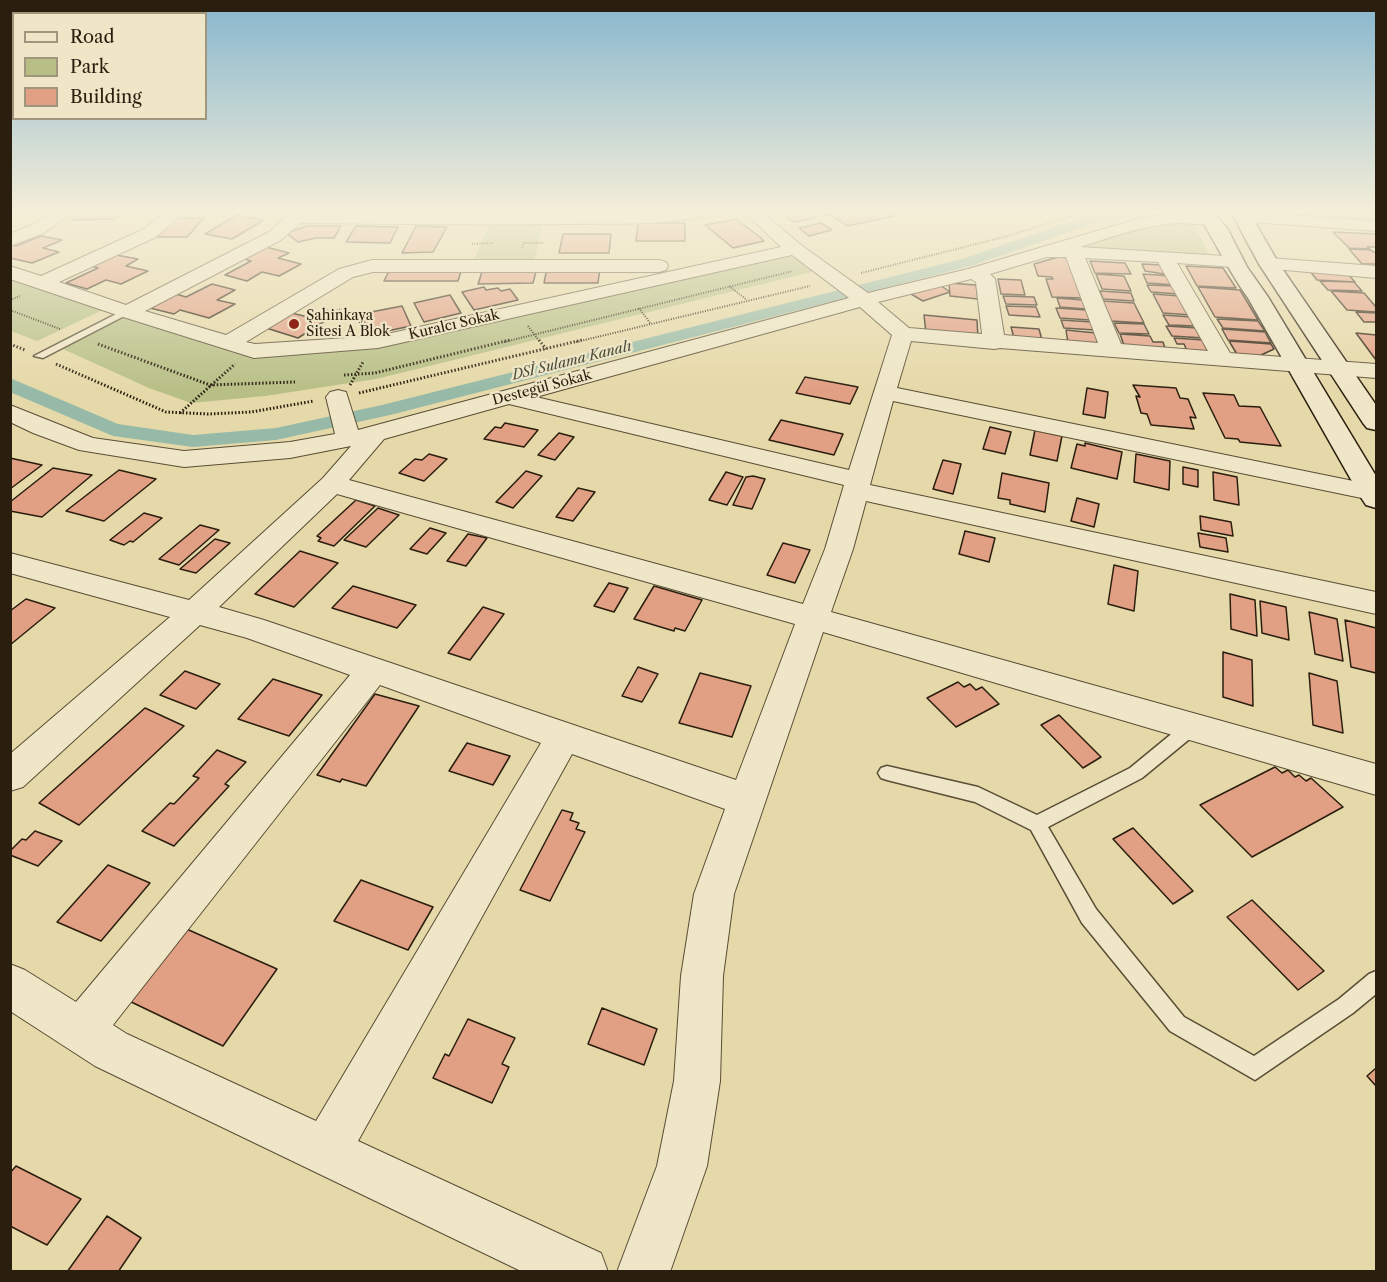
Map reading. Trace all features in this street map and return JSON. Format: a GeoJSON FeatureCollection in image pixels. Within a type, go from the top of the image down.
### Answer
{"type":"FeatureCollection","features":[{"type":"Feature","properties":{"kind":"main road"},"geometry":{"type":"LineString","coordinates":[[1241,272],[1330,417],[1375,496]]}},
{"type":"Feature","properties":{"kind":"main road"},"geometry":{"type":"LineString","coordinates":[[1274,272],[1377,423]]}},
{"type":"Feature","properties":{"kind":"street","name":"Kuralcı Sokak"},"geometry":{"type":"LineString","coordinates":[[10,272],[127,312],[251,350],[285,351],[373,342],[688,272]]}},
{"type":"Feature","properties":{"kind":"street"},"geometry":{"type":"LineString","coordinates":[[44,282],[66,272]]}},
{"type":"Feature","properties":{"kind":"street"},"geometry":{"type":"LineString","coordinates":[[127,312],[205,272]]}},
{"type":"Feature","properties":{"kind":"street"},"geometry":{"type":"LineString","coordinates":[[230,342],[350,272]]}},
{"type":"Feature","properties":{"kind":"street"},"geometry":{"type":"LineString","coordinates":[[625,272],[635,284]]}},
{"type":"Feature","properties":{"kind":"street","name":"Destegül Sokak"},"geometry":{"type":"LineString","coordinates":[[10,412],[42,428],[88,445],[184,459],[290,450],[362,436],[861,298],[978,272]]}},
{"type":"Feature","properties":{"kind":"street"},"geometry":{"type":"LineString","coordinates":[[1081,272],[1112,350]]}},
{"type":"Feature","properties":{"kind":"street"},"geometry":{"type":"LineString","coordinates":[[1173,272],[1223,359]]}},
{"type":"Feature","properties":{"kind":"street"},"geometry":{"type":"LineString","coordinates":[[1369,272],[1377,288]]}},
{"type":"Feature","properties":{"kind":"street"},"geometry":{"type":"LineString","coordinates":[[828,273],[903,334],[994,343],[1377,371]]}},
{"type":"Feature","properties":{"kind":"street"},"geometry":{"type":"LineString","coordinates":[[974,273],[985,279],[994,343]]}},
{"type":"Feature","properties":{"kind":"street"},"geometry":{"type":"LineString","coordinates":[[644,1272],[682,1166],[696,1081],[702,976],[714,894],[839,549],[903,334]]}},
{"type":"Feature","properties":{"kind":"street"},"geometry":{"type":"LineString","coordinates":[[10,776],[195,612],[332,484],[362,436],[342,389]]}},
{"type":"Feature","properties":{"kind":"street"},"geometry":{"type":"LineString","coordinates":[[886,393],[1375,496]]}},
{"type":"Feature","properties":{"kind":"street"},"geometry":{"type":"LineString","coordinates":[[507,397],[857,486],[1377,603]]}},
{"type":"Feature","properties":{"kind":"street"},"geometry":{"type":"LineString","coordinates":[[332,484],[813,618],[1377,780]]}},
{"type":"Feature","properties":{"kind":"street"},"geometry":{"type":"LineString","coordinates":[[10,563],[253,628],[747,800]]}},
{"type":"Feature","properties":{"kind":"street"},"geometry":{"type":"LineString","coordinates":[[81,1031],[374,670]]}},
{"type":"Feature","properties":{"kind":"street"},"geometry":{"type":"LineString","coordinates":[[325,1152],[564,736]]}},
{"type":"Feature","properties":{"kind":"street"},"geometry":{"type":"LineString","coordinates":[[10,986],[111,1050],[582,1272]]}},
{"type":"Feature","properties":{"kind":"lane"},"geometry":{"type":"LineString","coordinates":[[39,356],[127,312]]}},
{"type":"Feature","properties":{"kind":"lane"},"geometry":{"type":"LineString","coordinates":[[1037,824],[1136,773],[1192,727]]}},
{"type":"Feature","properties":{"kind":"lane"},"geometry":{"type":"LineString","coordinates":[[887,773],[978,795],[1037,824],[1089,916],[1177,1024],[1255,1069],[1346,1006],[1377,981]]}},
{"type":"Feature","properties":{"kind":"path"},"geometry":{"type":"LineString","coordinates":[[342,389],[356,375],[375,373],[533,334],[828,273],[848,276],[868,272]]}},
{"type":"Feature","properties":{"kind":"path"},"geometry":{"type":"LineString","coordinates":[[10,344],[166,412],[251,412],[342,389],[546,349],[828,281],[828,273]]}},
{"type":"Feature","properties":{"kind":"path"},"geometry":{"type":"LineString","coordinates":[[332,312],[342,309]]}},
{"type":"Feature","properties":{"kind":"path"},"geometry":{"type":"LineString","coordinates":[[10,310],[210,385],[295,382]]}},
{"type":"Feature","properties":{"kind":"path"},"geometry":{"type":"LineString","coordinates":[[518,311],[546,349]]}},
{"type":"Feature","properties":{"kind":"path"},"geometry":{"type":"LineString","coordinates":[[342,389],[356,375],[373,342]]}},
{"type":"Feature","properties":{"kind":"path"},"geometry":{"type":"LineString","coordinates":[[180,413],[251,350]]}},
{"type":"Feature","properties":{"kind":"green space"},"geometry":{"type":"Polygon","coordinates":[[[702,272],[812,272],[376,379],[265,396],[191,403],[149,388],[63,349],[127,315],[244,352],[378,348],[467,329],[595,296],[702,272]]]}},
{"type":"Feature","properties":{"kind":"green space"},"geometry":{"type":"Polygon","coordinates":[[[10,274],[109,307],[37,341],[11,331],[10,274]]]}},
{"type":"Feature","properties":{"kind":"building"},"geometry":{"type":"Polygon","coordinates":[[[90,272],[146,272],[121,284],[106,280],[87,289],[66,283],[90,272]]]}},
{"type":"Feature","properties":{"kind":"building"},"geometry":{"type":"Polygon","coordinates":[[[231,272],[287,272],[279,276],[262,272],[247,281],[225,275],[231,272]]]}},
{"type":"Feature","properties":{"kind":"building"},"geometry":{"type":"Polygon","coordinates":[[[389,272],[461,272],[458,281],[384,281],[389,272]]]}},
{"type":"Feature","properties":{"kind":"building"},"geometry":{"type":"Polygon","coordinates":[[[482,272],[536,272],[533,283],[478,284],[482,272]]]}},
{"type":"Feature","properties":{"kind":"building"},"geometry":{"type":"Polygon","coordinates":[[[546,272],[599,272],[598,283],[544,283],[546,272]]]}},
{"type":"Feature","properties":{"kind":"building"},"geometry":{"type":"Polygon","coordinates":[[[1037,272],[1073,272],[1083,298],[1052,297],[1046,279],[1053,279],[1052,277],[1038,276],[1037,272]]]}},
{"type":"Feature","properties":{"kind":"building"},"geometry":{"type":"Polygon","coordinates":[[[1130,272],[1131,274],[1095,273],[1130,272]]]}},
{"type":"Feature","properties":{"kind":"building"},"geometry":{"type":"Polygon","coordinates":[[[1150,272],[1168,272],[1170,275],[1150,272]]]}},
{"type":"Feature","properties":{"kind":"building"},"geometry":{"type":"Polygon","coordinates":[[[1189,272],[1225,272],[1236,288],[1197,286],[1189,272]]]}},
{"type":"Feature","properties":{"kind":"building"},"geometry":{"type":"Polygon","coordinates":[[[1310,272],[1346,272],[1355,282],[1317,280],[1310,272]]]}},
{"type":"Feature","properties":{"kind":"building"},"geometry":{"type":"Polygon","coordinates":[[[1096,274],[1124,276],[1131,291],[1102,289],[1096,274]]]}},
{"type":"Feature","properties":{"kind":"building"},"geometry":{"type":"Polygon","coordinates":[[[1143,274],[1171,276],[1175,285],[1147,283],[1143,274]]]}},
{"type":"Feature","properties":{"kind":"building"},"geometry":{"type":"Polygon","coordinates":[[[998,279],[1021,280],[1025,295],[1001,294],[998,279]]]}},
{"type":"Feature","properties":{"kind":"building"},"geometry":{"type":"Polygon","coordinates":[[[1320,281],[1354,282],[1362,291],[1328,290],[1320,281]]]}},
{"type":"Feature","properties":{"kind":"building"},"geometry":{"type":"Polygon","coordinates":[[[949,283],[976,285],[978,299],[950,296],[949,283]]]}},
{"type":"Feature","properties":{"kind":"building"},"geometry":{"type":"Polygon","coordinates":[[[212,284],[235,290],[217,300],[235,304],[209,318],[180,310],[174,314],[150,308],[176,294],[186,297],[212,284]]]}},
{"type":"Feature","properties":{"kind":"building"},"geometry":{"type":"Polygon","coordinates":[[[940,285],[950,292],[923,301],[911,294],[940,285]]]}},
{"type":"Feature","properties":{"kind":"building"},"geometry":{"type":"Polygon","coordinates":[[[1147,285],[1175,286],[1179,294],[1151,292],[1147,285]]]}},
{"type":"Feature","properties":{"kind":"building"},"geometry":{"type":"Polygon","coordinates":[[[484,287],[486,290],[510,289],[518,300],[474,310],[462,292],[484,287]]]}},
{"type":"Feature","properties":{"kind":"building"},"geometry":{"type":"Polygon","coordinates":[[[1198,287],[1240,290],[1258,320],[1215,317],[1198,287]]]}},
{"type":"Feature","properties":{"kind":"building"},"geometry":{"type":"Polygon","coordinates":[[[1100,291],[1131,293],[1134,301],[1103,299],[1100,291]]]}},
{"type":"Feature","properties":{"kind":"building"},"geometry":{"type":"Polygon","coordinates":[[[1331,291],[1364,293],[1376,307],[1376,312],[1347,310],[1331,291]]]}},
{"type":"Feature","properties":{"kind":"building"},"geometry":{"type":"Polygon","coordinates":[[[1153,294],[1180,296],[1191,315],[1163,313],[1153,294]]]}},
{"type":"Feature","properties":{"kind":"building"},"geometry":{"type":"Polygon","coordinates":[[[450,295],[461,313],[424,322],[414,303],[450,295]]]}},
{"type":"Feature","properties":{"kind":"building"},"geometry":{"type":"Polygon","coordinates":[[[1003,296],[1034,297],[1037,305],[1006,304],[1003,296]]]}},
{"type":"Feature","properties":{"kind":"building"},"geometry":{"type":"Polygon","coordinates":[[[1057,298],[1083,300],[1086,309],[1060,307],[1057,298]]]}},
{"type":"Feature","properties":{"kind":"building"},"geometry":{"type":"Polygon","coordinates":[[[1102,301],[1134,303],[1144,323],[1111,321],[1102,301]]]}},
{"type":"Feature","properties":{"kind":"building"},"geometry":{"type":"Polygon","coordinates":[[[402,306],[411,326],[373,334],[370,327],[367,328],[361,314],[402,306]]]}},
{"type":"Feature","properties":{"kind":"building"},"geometry":{"type":"Polygon","coordinates":[[[1006,306],[1036,307],[1040,317],[1009,315],[1006,306]]]}},
{"type":"Feature","properties":{"kind":"building"},"geometry":{"type":"Polygon","coordinates":[[[1056,308],[1087,310],[1090,320],[1060,318],[1056,308]]]}},
{"type":"Feature","properties":{"kind":"building","name":"Şahinkaya Sitesi A Blok"},"geometry":{"type":"Polygon","coordinates":[[[287,312],[325,321],[298,338],[263,327],[287,312]]]}},
{"type":"Feature","properties":{"kind":"building"},"geometry":{"type":"Polygon","coordinates":[[[1356,312],[1376,313],[1376,322],[1364,322],[1356,312]]]}},
{"type":"Feature","properties":{"kind":"building"},"geometry":{"type":"Polygon","coordinates":[[[924,315],[977,320],[978,338],[926,333],[924,315]]]}},
{"type":"Feature","properties":{"kind":"building"},"geometry":{"type":"Polygon","coordinates":[[[1163,315],[1191,317],[1197,326],[1169,325],[1163,315]]]}},
{"type":"Feature","properties":{"kind":"building"},"geometry":{"type":"Polygon","coordinates":[[[1217,319],[1258,321],[1265,331],[1223,328],[1217,319]]]}},
{"type":"Feature","properties":{"kind":"building"},"geometry":{"type":"Polygon","coordinates":[[[1061,320],[1092,322],[1095,330],[1064,328],[1061,320]]]}},
{"type":"Feature","properties":{"kind":"building"},"geometry":{"type":"Polygon","coordinates":[[[1114,323],[1144,324],[1149,334],[1119,333],[1114,323]]]}},
{"type":"Feature","properties":{"kind":"building"},"geometry":{"type":"Polygon","coordinates":[[[1166,326],[1198,328],[1203,338],[1172,336],[1166,326]]]}},
{"type":"Feature","properties":{"kind":"building"},"geometry":{"type":"Polygon","coordinates":[[[1011,327],[1039,329],[1042,340],[1014,338],[1011,327]]]}},
{"type":"Feature","properties":{"kind":"building"},"geometry":{"type":"Polygon","coordinates":[[[1222,329],[1265,332],[1271,343],[1228,340],[1222,329]]]}},
{"type":"Feature","properties":{"kind":"building"},"geometry":{"type":"Polygon","coordinates":[[[1066,330],[1096,333],[1099,345],[1068,343],[1066,330]]]}},
{"type":"Feature","properties":{"kind":"building"},"geometry":{"type":"Polygon","coordinates":[[[1356,333],[1376,335],[1376,360],[1356,333]]]}},
{"type":"Feature","properties":{"kind":"building"},"geometry":{"type":"Polygon","coordinates":[[[1120,334],[1150,336],[1153,342],[1163,342],[1166,351],[1125,348],[1120,334]]]}},
{"type":"Feature","properties":{"kind":"building"},"geometry":{"type":"Polygon","coordinates":[[[1174,338],[1204,340],[1213,354],[1188,353],[1184,344],[1177,344],[1174,338]]]}},
{"type":"Feature","properties":{"kind":"building"},"geometry":{"type":"Polygon","coordinates":[[[1229,341],[1271,344],[1274,349],[1257,357],[1238,356],[1229,341]]]}},
{"type":"Feature","properties":{"kind":"building"},"geometry":{"type":"Polygon","coordinates":[[[805,377],[858,387],[850,404],[796,393],[805,377]]]}},
{"type":"Feature","properties":{"kind":"building"},"geometry":{"type":"Polygon","coordinates":[[[1133,385],[1176,388],[1180,398],[1188,399],[1196,418],[1190,417],[1194,429],[1151,425],[1147,414],[1141,413],[1136,396],[1140,397],[1133,385]]]}},
{"type":"Feature","properties":{"kind":"building"},"geometry":{"type":"Polygon","coordinates":[[[1087,388],[1108,392],[1105,418],[1083,414],[1087,388]]]}},
{"type":"Feature","properties":{"kind":"building"},"geometry":{"type":"Polygon","coordinates":[[[1203,393],[1234,395],[1239,406],[1260,407],[1281,446],[1240,442],[1238,439],[1225,438],[1203,393]]]}},
{"type":"Feature","properties":{"kind":"building"},"geometry":{"type":"Polygon","coordinates":[[[781,420],[843,434],[834,455],[769,440],[781,420]]]}},
{"type":"Feature","properties":{"kind":"building"},"geometry":{"type":"Polygon","coordinates":[[[505,423],[538,430],[524,447],[484,439],[495,427],[501,428],[505,423]]]}},
{"type":"Feature","properties":{"kind":"building"},"geometry":{"type":"Polygon","coordinates":[[[990,427],[1011,432],[1005,454],[983,449],[990,427]]]}},
{"type":"Feature","properties":{"kind":"building"},"geometry":{"type":"Polygon","coordinates":[[[1035,430],[1062,436],[1057,461],[1030,455],[1035,430]]]}},
{"type":"Feature","properties":{"kind":"building"},"geometry":{"type":"Polygon","coordinates":[[[559,433],[574,437],[555,460],[538,455],[559,433]]]}},
{"type":"Feature","properties":{"kind":"building"},"geometry":{"type":"Polygon","coordinates":[[[1085,443],[1122,452],[1117,479],[1071,468],[1077,444],[1085,446],[1085,443]]]}},
{"type":"Feature","properties":{"kind":"building"},"geometry":{"type":"Polygon","coordinates":[[[429,454],[447,459],[424,481],[399,473],[415,459],[422,460],[429,454]]]}},
{"type":"Feature","properties":{"kind":"building"},"geometry":{"type":"Polygon","coordinates":[[[1136,454],[1170,461],[1169,490],[1134,482],[1136,454]]]}},
{"type":"Feature","properties":{"kind":"building"},"geometry":{"type":"Polygon","coordinates":[[[10,458],[42,465],[10,489],[10,458]]]}},
{"type":"Feature","properties":{"kind":"building"},"geometry":{"type":"Polygon","coordinates":[[[943,460],[961,464],[953,494],[933,489],[943,460]]]}},
{"type":"Feature","properties":{"kind":"building"},"geometry":{"type":"Polygon","coordinates":[[[1183,467],[1198,470],[1198,487],[1183,484],[1183,467]]]}},
{"type":"Feature","properties":{"kind":"building"},"geometry":{"type":"Polygon","coordinates":[[[53,468],[92,475],[42,517],[10,511],[10,502],[53,468]]]}},
{"type":"Feature","properties":{"kind":"building"},"geometry":{"type":"Polygon","coordinates":[[[119,470],[156,479],[104,521],[66,511],[119,470]]]}},
{"type":"Feature","properties":{"kind":"building"},"geometry":{"type":"Polygon","coordinates":[[[526,471],[542,476],[513,508],[496,502],[526,471]]]}},
{"type":"Feature","properties":{"kind":"building"},"geometry":{"type":"Polygon","coordinates":[[[726,472],[743,477],[727,505],[709,500],[726,472]]]}},
{"type":"Feature","properties":{"kind":"building"},"geometry":{"type":"Polygon","coordinates":[[[1213,472],[1237,477],[1239,505],[1214,500],[1213,472]]]}},
{"type":"Feature","properties":{"kind":"building"},"geometry":{"type":"Polygon","coordinates":[[[1002,473],[1049,483],[1045,512],[1010,504],[1010,500],[998,498],[1002,473]]]}},
{"type":"Feature","properties":{"kind":"building"},"geometry":{"type":"Polygon","coordinates":[[[746,477],[765,479],[752,509],[733,505],[746,477]]]}},
{"type":"Feature","properties":{"kind":"building"},"geometry":{"type":"Polygon","coordinates":[[[578,488],[595,492],[573,521],[556,517],[578,488]]]}},
{"type":"Feature","properties":{"kind":"building"},"geometry":{"type":"Polygon","coordinates":[[[1077,498],[1099,504],[1094,527],[1071,521],[1077,498]]]}},
{"type":"Feature","properties":{"kind":"building"},"geometry":{"type":"Polygon","coordinates":[[[356,500],[375,506],[334,546],[318,541],[321,538],[317,536],[356,500]]]}},
{"type":"Feature","properties":{"kind":"building"},"geometry":{"type":"Polygon","coordinates":[[[378,508],[399,515],[366,547],[344,540],[378,508]]]}},
{"type":"Feature","properties":{"kind":"building"},"geometry":{"type":"Polygon","coordinates":[[[144,513],[162,518],[133,542],[130,541],[124,545],[110,540],[144,513]]]}},
{"type":"Feature","properties":{"kind":"building"},"geometry":{"type":"Polygon","coordinates":[[[1200,516],[1231,522],[1233,536],[1201,530],[1200,516]]]}},
{"type":"Feature","properties":{"kind":"building"},"geometry":{"type":"Polygon","coordinates":[[[200,525],[219,530],[179,565],[159,559],[200,525]]]}},
{"type":"Feature","properties":{"kind":"building"},"geometry":{"type":"Polygon","coordinates":[[[430,528],[446,533],[427,554],[410,549],[430,528]]]}},
{"type":"Feature","properties":{"kind":"building"},"geometry":{"type":"Polygon","coordinates":[[[965,531],[995,538],[989,562],[959,554],[965,531]]]}},
{"type":"Feature","properties":{"kind":"building"},"geometry":{"type":"Polygon","coordinates":[[[1198,533],[1226,538],[1228,552],[1200,547],[1198,533]]]}},
{"type":"Feature","properties":{"kind":"building"},"geometry":{"type":"Polygon","coordinates":[[[468,534],[487,538],[466,566],[447,561],[468,534]]]}},
{"type":"Feature","properties":{"kind":"building"},"geometry":{"type":"Polygon","coordinates":[[[215,539],[230,543],[196,573],[180,569],[215,539]]]}},
{"type":"Feature","properties":{"kind":"building"},"geometry":{"type":"Polygon","coordinates":[[[783,543],[810,550],[795,583],[767,575],[783,543]]]}},
{"type":"Feature","properties":{"kind":"building"},"geometry":{"type":"Polygon","coordinates":[[[300,551],[338,563],[294,607],[255,594],[300,551]]]}},
{"type":"Feature","properties":{"kind":"building"},"geometry":{"type":"Polygon","coordinates":[[[1114,565],[1138,571],[1134,611],[1108,604],[1114,565]]]}},
{"type":"Feature","properties":{"kind":"building"},"geometry":{"type":"Polygon","coordinates":[[[609,583],[628,588],[614,612],[594,606],[609,583]]]}},
{"type":"Feature","properties":{"kind":"building"},"geometry":{"type":"Polygon","coordinates":[[[353,586],[416,605],[397,628],[332,608],[353,586]]]}},
{"type":"Feature","properties":{"kind":"building"},"geometry":{"type":"Polygon","coordinates":[[[654,586],[702,600],[685,631],[675,628],[674,631],[634,619],[654,586]]]}},
{"type":"Feature","properties":{"kind":"building"},"geometry":{"type":"Polygon","coordinates":[[[1230,594],[1255,600],[1257,636],[1231,629],[1230,594]]]}},
{"type":"Feature","properties":{"kind":"building"},"geometry":{"type":"Polygon","coordinates":[[[26,599],[55,608],[10,645],[10,611],[26,599]]]}},
{"type":"Feature","properties":{"kind":"building"},"geometry":{"type":"Polygon","coordinates":[[[1260,601],[1286,607],[1289,640],[1262,633],[1260,601]]]}},
{"type":"Feature","properties":{"kind":"building"},"geometry":{"type":"Polygon","coordinates":[[[483,607],[504,614],[470,660],[448,653],[483,607]]]}},
{"type":"Feature","properties":{"kind":"building"},"geometry":{"type":"Polygon","coordinates":[[[1309,612],[1337,619],[1343,661],[1315,654],[1309,612]]]}},
{"type":"Feature","properties":{"kind":"building"},"geometry":{"type":"Polygon","coordinates":[[[1345,620],[1376,628],[1376,673],[1351,667],[1345,620]]]}},
{"type":"Feature","properties":{"kind":"building"},"geometry":{"type":"Polygon","coordinates":[[[1223,652],[1252,660],[1253,706],[1223,697],[1223,652]]]}},
{"type":"Feature","properties":{"kind":"building"},"geometry":{"type":"Polygon","coordinates":[[[638,667],[658,674],[642,702],[622,696],[638,667]]]}},
{"type":"Feature","properties":{"kind":"building"},"geometry":{"type":"Polygon","coordinates":[[[185,671],[220,684],[196,709],[160,695],[185,671]]]}},
{"type":"Feature","properties":{"kind":"building"},"geometry":{"type":"Polygon","coordinates":[[[700,673],[751,686],[732,737],[679,723],[700,673]]]}},
{"type":"Feature","properties":{"kind":"building"},"geometry":{"type":"Polygon","coordinates":[[[1309,673],[1337,681],[1343,733],[1313,725],[1309,673]]]}},
{"type":"Feature","properties":{"kind":"building"},"geometry":{"type":"Polygon","coordinates":[[[273,679],[322,695],[289,736],[238,719],[273,679]]]}},
{"type":"Feature","properties":{"kind":"building"},"geometry":{"type":"Polygon","coordinates":[[[958,682],[964,687],[970,684],[976,690],[982,687],[999,704],[956,727],[927,698],[958,682]]]}},
{"type":"Feature","properties":{"kind":"building"},"geometry":{"type":"Polygon","coordinates":[[[375,694],[419,706],[366,786],[317,775],[375,694]]]}},
{"type":"Feature","properties":{"kind":"building"},"geometry":{"type":"Polygon","coordinates":[[[145,708],[184,726],[79,825],[39,803],[145,708]]]}},
{"type":"Feature","properties":{"kind":"building"},"geometry":{"type":"Polygon","coordinates":[[[1059,715],[1101,757],[1083,768],[1041,725],[1059,715]]]}},
{"type":"Feature","properties":{"kind":"building"},"geometry":{"type":"Polygon","coordinates":[[[467,743],[510,756],[493,785],[449,771],[467,743]]]}},
{"type":"Feature","properties":{"kind":"building"},"geometry":{"type":"Polygon","coordinates":[[[217,750],[246,762],[225,784],[229,786],[174,846],[142,831],[170,803],[174,804],[199,778],[193,776],[217,750]]]}},
{"type":"Feature","properties":{"kind":"building"},"geometry":{"type":"Polygon","coordinates":[[[1275,767],[1282,773],[1288,770],[1295,777],[1299,775],[1306,781],[1311,778],[1343,807],[1252,857],[1200,805],[1275,767]]]}},
{"type":"Feature","properties":{"kind":"building"},"geometry":{"type":"Polygon","coordinates":[[[562,810],[573,813],[570,820],[579,823],[576,829],[585,832],[550,901],[520,890],[562,810]]]}},
{"type":"Feature","properties":{"kind":"building"},"geometry":{"type":"Polygon","coordinates":[[[1133,828],[1193,891],[1173,904],[1113,839],[1133,828]]]}},
{"type":"Feature","properties":{"kind":"building"},"geometry":{"type":"Polygon","coordinates":[[[35,831],[62,841],[38,866],[10,855],[10,851],[22,839],[26,840],[35,831]]]}},
{"type":"Feature","properties":{"kind":"building"},"geometry":{"type":"Polygon","coordinates":[[[108,865],[150,883],[101,941],[57,922],[108,865]]]}},
{"type":"Feature","properties":{"kind":"building"},"geometry":{"type":"Polygon","coordinates":[[[361,880],[433,907],[408,950],[334,921],[361,880]]]}},
{"type":"Feature","properties":{"kind":"building"},"geometry":{"type":"Polygon","coordinates":[[[1252,900],[1324,971],[1298,990],[1227,917],[1252,900]]]}},
{"type":"Feature","properties":{"kind":"building"},"geometry":{"type":"Polygon","coordinates":[[[182,927],[277,969],[223,1046],[125,999],[182,927]]]}},
{"type":"Feature","properties":{"kind":"building"},"geometry":{"type":"Polygon","coordinates":[[[602,1008],[657,1029],[644,1065],[588,1044],[602,1008]]]}},
{"type":"Feature","properties":{"kind":"building"},"geometry":{"type":"Polygon","coordinates":[[[468,1019],[515,1038],[502,1064],[509,1067],[492,1103],[433,1078],[445,1054],[449,1056],[468,1019]]]}},
{"type":"Feature","properties":{"kind":"building"},"geometry":{"type":"Polygon","coordinates":[[[1376,1068],[1376,1086],[1367,1076],[1376,1068]]]}},
{"type":"Feature","properties":{"kind":"building"},"geometry":{"type":"Polygon","coordinates":[[[16,1166],[81,1199],[47,1245],[10,1226],[10,1173],[16,1166]]]}},
{"type":"Feature","properties":{"kind":"building"},"geometry":{"type":"Polygon","coordinates":[[[107,1216],[141,1238],[118,1272],[67,1272],[107,1216]]]}},
{"type":"Feature","properties":{"kind":"waterway","name":"DSİ Sulama Kanalı"},"geometry":{"type":"LineString","coordinates":[[10,384],[113,430],[193,441],[276,434],[383,411],[929,272]]}},
{"type":"Feature","properties":{"kind":"place","name":"Şahinkaya Sitesi A Blok"},"geometry":{"type":"Point","coordinates":[294,324]}}]}
